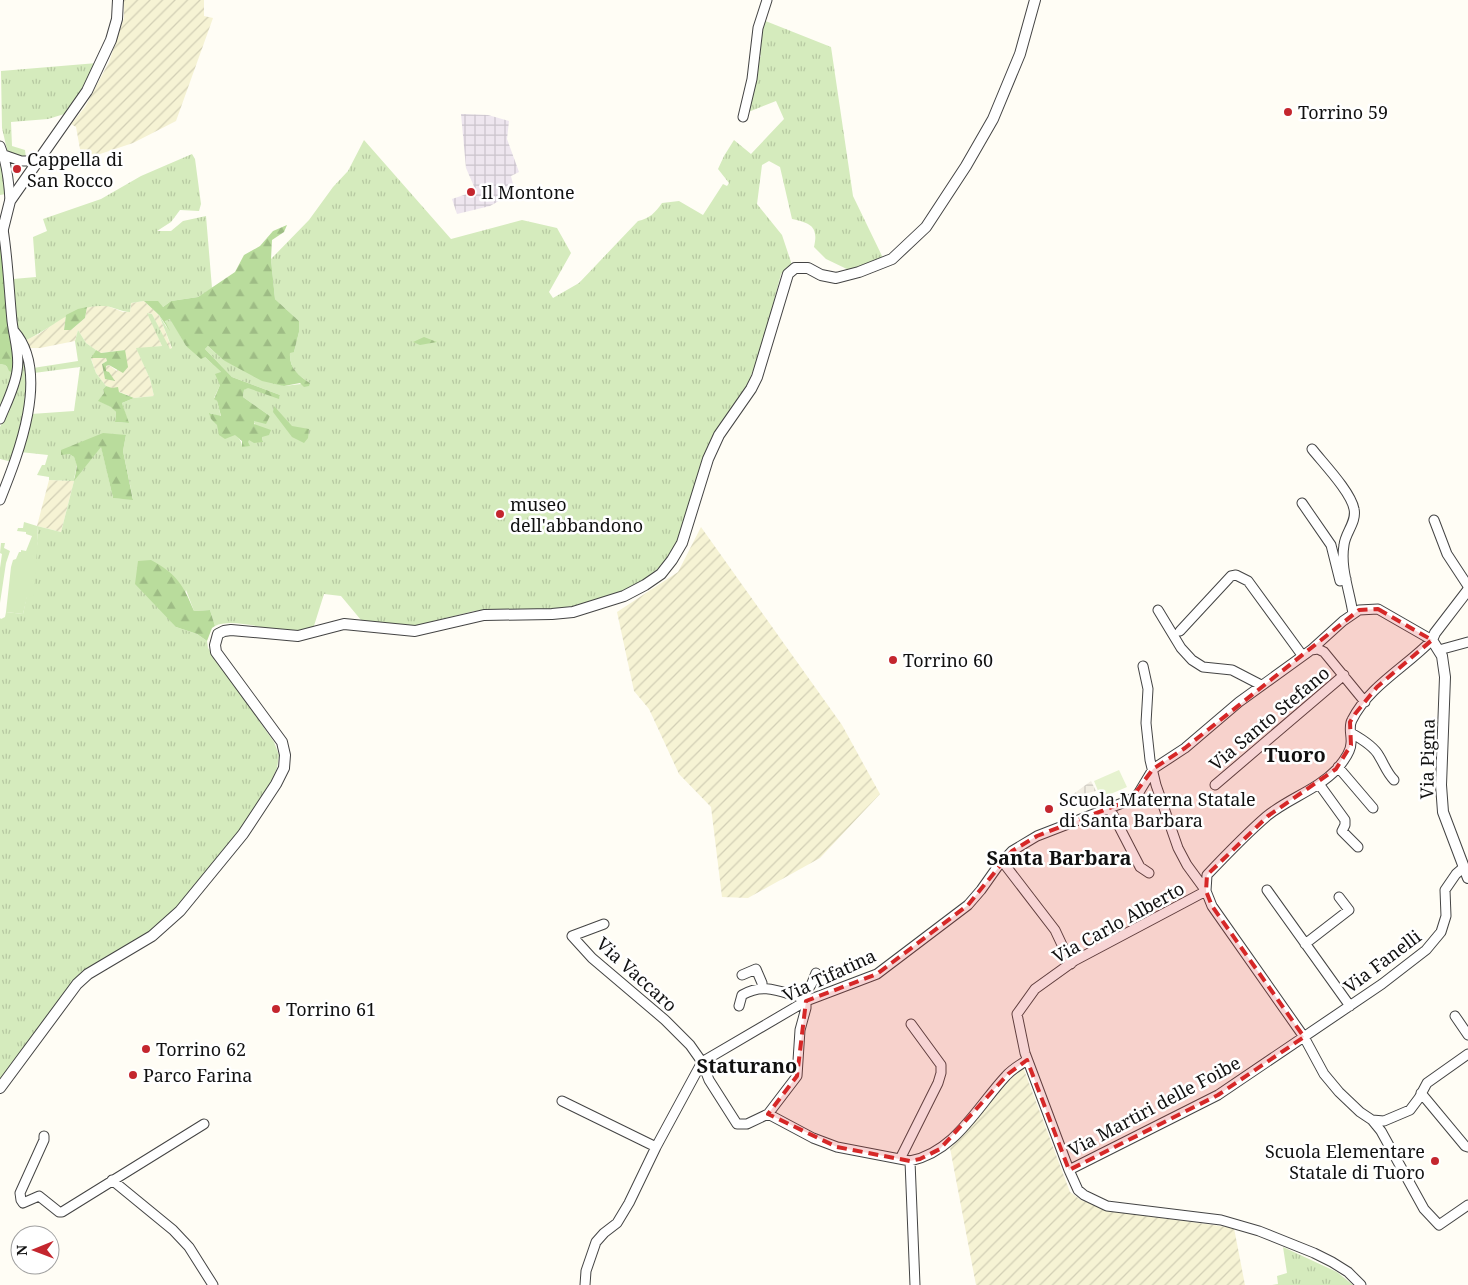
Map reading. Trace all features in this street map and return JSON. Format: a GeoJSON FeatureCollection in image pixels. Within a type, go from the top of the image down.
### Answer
{"type":"FeatureCollection","features":[{"type":"Feature","properties":{"kind":"street"},"geometry":{"type":"LineString","coordinates":[[0,418],[18,370],[7,257],[1,232],[10,201],[87,91],[112,40],[117,19],[118,0]]}},
{"type":"Feature","properties":{"kind":"street"},"geometry":{"type":"LineString","coordinates":[[743,117],[752,79],[758,28],[767,0]]}},
{"type":"Feature","properties":{"kind":"street"},"geometry":{"type":"LineString","coordinates":[[0,1088],[77,984],[88,974],[152,936],[180,911],[243,834],[276,784],[284,768],[286,755],[282,742],[216,652],[215,645],[218,634],[231,630],[298,636],[344,624],[416,632],[484,615],[573,612],[624,596],[661,574],[682,543],[708,459],[719,435],[751,389],[757,377],[788,274],[795,268],[808,268],[820,275],[836,278],[859,272],[892,259],[926,227],[966,166],[993,119],[1020,54],[1035,0]]}},
{"type":"Feature","properties":{"kind":"street"},"geometry":{"type":"LineString","coordinates":[[0,146],[4,155],[9,181],[10,201]]}},
{"type":"Feature","properties":{"kind":"street"},"geometry":{"type":"LineString","coordinates":[[4,155],[21,161],[38,161]]}},
{"type":"Feature","properties":{"kind":"street"},"geometry":{"type":"LineString","coordinates":[[0,500],[24,426],[31,379],[28,358],[22,340],[13,330]]}},
{"type":"Feature","properties":{"kind":"street"},"geometry":{"type":"LineString","coordinates":[[1312,449],[1350,497],[1354,509],[1355,518],[1344,544],[1344,567],[1353,614]]}},
{"type":"Feature","properties":{"kind":"street"},"geometry":{"type":"LineString","coordinates":[[1302,504],[1331,545],[1340,581],[1346,579]]}},
{"type":"Feature","properties":{"kind":"street"},"geometry":{"type":"LineString","coordinates":[[1206,891],[1207,875],[1268,816],[1320,784],[1338,767],[1348,754],[1351,744],[1350,722],[1378,687],[1432,640],[1468,588],[1447,554],[1434,520]]}},
{"type":"Feature","properties":{"kind":"street"},"geometry":{"type":"LineString","coordinates":[[1180,631],[1230,576],[1236,575],[1248,581],[1302,655]]}},
{"type":"Feature","properties":{"kind":"street"},"geometry":{"type":"LineString","coordinates":[[1153,769],[1185,748],[1261,685],[1311,650],[1343,621],[1359,610],[1378,609],[1432,640]]}},
{"type":"Feature","properties":{"kind":"street"},"geometry":{"type":"LineString","coordinates":[[1158,610],[1181,648],[1192,660],[1203,667],[1232,670],[1261,685]]}},
{"type":"Feature","properties":{"kind":"street","name":"Via Pigna"},"geometry":{"type":"LineString","coordinates":[[1432,640],[1442,656],[1445,677],[1441,785],[1443,812],[1466,873]]}},
{"type":"Feature","properties":{"kind":"street"},"geometry":{"type":"LineString","coordinates":[[1439,650],[1468,642]]}},
{"type":"Feature","properties":{"kind":"street"},"geometry":{"type":"LineString","coordinates":[[1311,650],[1318,649],[1324,652],[1365,702]]}},
{"type":"Feature","properties":{"kind":"street"},"geometry":{"type":"LineString","coordinates":[[1143,666],[1148,690],[1146,723],[1150,760],[1156,785],[1178,848],[1187,866],[1206,891],[1212,906],[1304,1037],[1325,1075],[1353,1106],[1372,1120],[1381,1131],[1424,1209],[1439,1225],[1468,1205]]}},
{"type":"Feature","properties":{"kind":"street","name":"Via Santo Stefano"},"geometry":{"type":"LineString","coordinates":[[1214,785],[1344,676]]}},
{"type":"Feature","properties":{"kind":"street"},"geometry":{"type":"LineString","coordinates":[[1351,733],[1363,740],[1379,755],[1381,762],[1394,780]]}},
{"type":"Feature","properties":{"kind":"street"},"geometry":{"type":"LineString","coordinates":[[1338,767],[1373,808]]}},
{"type":"Feature","properties":{"kind":"street","name":"Via Tifatina"},"geometry":{"type":"LineString","coordinates":[[702,1062],[804,1000],[877,974],[968,905],[1012,851],[1037,836],[1130,800],[1138,794],[1153,769]]}},
{"type":"Feature","properties":{"kind":"street"},"geometry":{"type":"LineString","coordinates":[[1320,784],[1345,820],[1346,824],[1342,831],[1358,847]]}},
{"type":"Feature","properties":{"kind":"street"},"geometry":{"type":"LineString","coordinates":[[1110,809],[1140,867],[1149,873]]}},
{"type":"Feature","properties":{"kind":"street"},"geometry":{"type":"LineString","coordinates":[[1002,861],[1055,930],[1071,964]]}},
{"type":"Feature","properties":{"kind":"street","name":"Via Fanelli"},"geometry":{"type":"LineString","coordinates":[[1304,1037],[1402,969],[1435,941],[1445,924],[1445,890],[1456,874],[1466,873]]}},
{"type":"Feature","properties":{"kind":"street"},"geometry":{"type":"LineString","coordinates":[[1267,890],[1350,1006]]}},
{"type":"Feature","properties":{"kind":"street","name":"Via Carlo Alberto"},"geometry":{"type":"LineString","coordinates":[[1206,891],[1071,964],[1035,989],[1018,1014],[1027,1060],[1069,1170],[1078,1190],[1084,1195],[1108,1206],[1221,1220],[1260,1231],[1332,1262],[1348,1272],[1361,1285]]}},
{"type":"Feature","properties":{"kind":"street"},"geometry":{"type":"LineString","coordinates":[[1305,944],[1348,910],[1339,897]]}},
{"type":"Feature","properties":{"kind":"street","name":"Via Vaccaro"},"geometry":{"type":"LineString","coordinates":[[604,924],[572,936],[592,958],[665,1020],[690,1045],[702,1062]]}},
{"type":"Feature","properties":{"kind":"street"},"geometry":{"type":"LineString","coordinates":[[742,975],[756,969],[762,983],[762,988]]}},
{"type":"Feature","properties":{"kind":"street"},"geometry":{"type":"LineString","coordinates":[[702,1062],[708,1080],[738,1124],[747,1124],[768,1114],[797,1076],[800,1030],[806,1008],[804,1000],[816,972]]}},
{"type":"Feature","properties":{"kind":"street"},"geometry":{"type":"LineString","coordinates":[[739,1006],[742,995],[751,990],[762,988],[804,1000]]}},
{"type":"Feature","properties":{"kind":"street"},"geometry":{"type":"LineString","coordinates":[[1455,1016],[1468,1035]]}},
{"type":"Feature","properties":{"kind":"street"},"geometry":{"type":"LineString","coordinates":[[900,1159],[938,1083],[941,1073],[941,1065],[911,1024]]}},
{"type":"Feature","properties":{"kind":"street","name":"Via Martiri delle Foibe"},"geometry":{"type":"LineString","coordinates":[[1069,1170],[1218,1095],[1304,1037]]}},
{"type":"Feature","properties":{"kind":"street"},"geometry":{"type":"LineString","coordinates":[[1372,1120],[1384,1121],[1410,1110],[1419,1098],[1426,1083],[1468,1054]]}},
{"type":"Feature","properties":{"kind":"street"},"geometry":{"type":"LineString","coordinates":[[768,1114],[813,1138],[837,1147],[910,1161],[920,1159],[940,1149],[970,1121],[988,1096],[1008,1074],[1027,1060]]}},
{"type":"Feature","properties":{"kind":"street"},"geometry":{"type":"LineString","coordinates":[[585,1285],[588,1263],[596,1242],[617,1223],[629,1203],[656,1147],[702,1062]]}},
{"type":"Feature","properties":{"kind":"street"},"geometry":{"type":"LineString","coordinates":[[1421,1093],[1465,1146],[1468,1147]]}},
{"type":"Feature","properties":{"kind":"street"},"geometry":{"type":"LineString","coordinates":[[562,1101],[656,1147]]}},
{"type":"Feature","properties":{"kind":"street"},"geometry":{"type":"LineString","coordinates":[[44,1136],[36,1159],[20,1193],[20,1200],[23,1203],[39,1196],[55,1211],[62,1212],[204,1124]]}},
{"type":"Feature","properties":{"kind":"street"},"geometry":{"type":"LineString","coordinates":[[910,1161],[915,1285]]}},
{"type":"Feature","properties":{"kind":"street"},"geometry":{"type":"LineString","coordinates":[[112,1180],[173,1230],[189,1246],[213,1285]]}},
{"type":"Feature","properties":{"kind":"highlighted area"},"geometry":{"type":"Polygon","coordinates":[[[1378,609],[1432,640],[1377,687],[1355,714],[1350,722],[1351,745],[1336,769],[1268,816],[1207,875],[1206,891],[1212,906],[1304,1037],[1218,1095],[1069,1170],[1027,1060],[1008,1074],[940,1149],[920,1159],[910,1161],[837,1147],[768,1114],[797,1076],[806,1001],[877,974],[968,905],[1012,851],[1037,836],[1130,800],[1153,769],[1185,748],[1359,610],[1378,609]]]}},
{"type":"Feature","properties":{"kind":"shaded area"},"geometry":{"type":"Polygon","coordinates":[[[124,0],[204,0],[204,16],[213,18],[176,121],[133,143],[82,160],[76,127],[71,124],[85,107],[109,62],[124,18],[124,0]]]}},
{"type":"Feature","properties":{"kind":"shaded area"},"geometry":{"type":"Polygon","coordinates":[[[461,114],[488,115],[509,121],[507,139],[519,172],[511,176],[515,192],[490,206],[457,214],[452,199],[476,191],[466,168],[461,114]]]}},
{"type":"Feature","properties":{"kind":"shaded area"},"geometry":{"type":"Polygon","coordinates":[[[144,301],[159,315],[172,349],[166,344],[152,314],[148,313],[162,346],[137,349],[150,379],[154,396],[134,398],[106,386],[96,373],[91,358],[106,358],[107,361],[102,364],[105,378],[114,381],[109,372],[106,371],[106,366],[109,365],[117,371],[125,350],[100,353],[86,343],[78,330],[75,341],[40,348],[28,348],[26,340],[39,334],[66,315],[64,330],[71,330],[85,318],[87,307],[105,305],[123,312],[130,312],[131,303],[144,301]]]}},
{"type":"Feature","properties":{"kind":"shaded area"},"geometry":{"type":"Polygon","coordinates":[[[49,480],[74,481],[61,532],[37,526],[49,480]]]}},
{"type":"Feature","properties":{"kind":"shaded area"},"geometry":{"type":"Polygon","coordinates":[[[701,527],[842,725],[880,794],[820,858],[748,898],[722,897],[711,807],[679,774],[649,709],[634,691],[617,612],[678,572],[701,527]]]}},
{"type":"Feature","properties":{"kind":"shaded area"},"geometry":{"type":"Polygon","coordinates":[[[1091,781],[1096,791],[1073,797],[1072,795],[1091,781]]]}},
{"type":"Feature","properties":{"kind":"shaded area"},"geometry":{"type":"Polygon","coordinates":[[[1023,1067],[1070,1192],[1081,1200],[1108,1210],[1234,1228],[1245,1285],[976,1285],[950,1148],[1023,1067]]]}},
{"type":"Feature","properties":{"kind":"green space"},"geometry":{"type":"Polygon","coordinates":[[[763,20],[831,47],[853,196],[883,258],[853,272],[826,259],[814,247],[815,234],[812,227],[804,222],[792,219],[780,167],[769,161],[762,165],[757,204],[782,235],[792,265],[781,274],[760,354],[746,387],[718,427],[707,449],[682,529],[672,552],[660,567],[642,581],[625,590],[580,605],[554,609],[474,611],[410,627],[361,620],[341,596],[324,594],[313,629],[294,632],[232,623],[215,626],[210,610],[194,611],[186,590],[176,627],[197,634],[207,641],[208,648],[274,742],[279,755],[277,768],[268,788],[249,817],[185,899],[164,921],[148,934],[76,978],[0,1083],[0,618],[5,617],[6,612],[23,614],[38,541],[37,526],[61,532],[74,481],[49,480],[49,477],[37,475],[42,465],[45,465],[48,455],[20,452],[31,414],[74,411],[80,367],[34,373],[33,368],[78,361],[75,341],[78,330],[86,343],[96,350],[91,359],[96,373],[106,386],[99,401],[112,407],[116,412],[115,422],[128,423],[122,403],[134,398],[154,396],[150,379],[136,348],[162,346],[147,313],[152,314],[170,349],[172,348],[159,315],[167,328],[165,320],[171,319],[186,346],[205,357],[221,372],[220,385],[214,398],[217,401],[221,417],[210,413],[211,419],[238,437],[242,446],[249,439],[263,441],[253,421],[270,416],[243,397],[244,390],[248,387],[279,398],[280,395],[232,377],[205,349],[208,346],[223,360],[284,386],[310,383],[292,367],[290,352],[294,352],[299,332],[299,321],[275,299],[271,259],[309,220],[333,187],[348,171],[364,140],[451,239],[522,220],[557,228],[571,253],[549,292],[553,298],[579,283],[638,221],[652,215],[662,203],[679,201],[703,215],[723,184],[727,186],[729,183],[718,169],[734,140],[751,154],[784,119],[776,101],[746,113],[756,64],[761,56],[757,49],[763,20]],[[126,435],[69,454],[74,457],[77,465],[74,479],[101,446],[113,498],[133,499],[123,451],[126,435]]]}},
{"type":"Feature","properties":{"kind":"green space"},"geometry":{"type":"Polygon","coordinates":[[[97,63],[71,112],[48,119],[11,122],[12,146],[25,150],[26,159],[8,154],[2,128],[1,71],[97,63]]]}},
{"type":"Feature","properties":{"kind":"green space"},"geometry":{"type":"Polygon","coordinates":[[[192,154],[195,159],[201,204],[199,211],[180,210],[171,222],[157,231],[171,231],[183,221],[206,216],[212,288],[198,297],[171,301],[163,307],[144,301],[131,303],[130,312],[104,306],[82,309],[26,340],[17,330],[13,279],[36,277],[33,237],[47,231],[43,219],[101,199],[141,176],[192,154]]]}},
{"type":"Feature","properties":{"kind":"green space"},"geometry":{"type":"Polygon","coordinates":[[[0,156],[5,177],[6,194],[0,195],[0,156]]]}},
{"type":"Feature","properties":{"kind":"green space"},"geometry":{"type":"Polygon","coordinates":[[[287,225],[284,232],[272,240],[271,259],[275,299],[299,321],[299,332],[294,352],[290,353],[290,358],[295,371],[310,383],[309,386],[304,387],[300,383],[284,386],[262,381],[223,360],[208,346],[205,349],[232,377],[280,395],[279,399],[248,388],[244,390],[243,397],[270,416],[266,424],[254,421],[254,424],[271,430],[269,435],[262,437],[263,442],[254,443],[249,440],[250,446],[242,447],[242,441],[235,435],[225,439],[219,435],[217,425],[211,419],[209,413],[221,416],[217,401],[214,399],[220,385],[215,374],[221,372],[205,357],[201,359],[186,346],[170,319],[165,321],[170,331],[159,315],[144,301],[158,301],[163,307],[171,301],[198,297],[235,272],[244,255],[260,246],[273,231],[287,225]]]}},
{"type":"Feature","properties":{"kind":"green space"},"geometry":{"type":"Polygon","coordinates":[[[0,248],[2,250],[5,297],[13,347],[14,373],[9,371],[5,365],[0,364],[0,248]]]}},
{"type":"Feature","properties":{"kind":"green space"},"geometry":{"type":"Polygon","coordinates":[[[87,307],[85,318],[71,330],[64,330],[66,315],[87,307]]]}},
{"type":"Feature","properties":{"kind":"green space"},"geometry":{"type":"Polygon","coordinates":[[[424,337],[437,342],[420,345],[413,342],[424,337]]]}},
{"type":"Feature","properties":{"kind":"green space"},"geometry":{"type":"Polygon","coordinates":[[[18,339],[27,375],[26,404],[12,462],[0,459],[0,427],[9,408],[18,339]]]}},
{"type":"Feature","properties":{"kind":"green space"},"geometry":{"type":"Polygon","coordinates":[[[96,350],[101,353],[125,350],[128,367],[123,373],[109,365],[106,366],[106,371],[109,372],[115,381],[105,379],[102,364],[107,361],[106,358],[91,358],[96,350]]]}},
{"type":"Feature","properties":{"kind":"green space"},"geometry":{"type":"Polygon","coordinates":[[[0,364],[4,364],[14,373],[0,410],[0,364]]]}},
{"type":"Feature","properties":{"kind":"green space"},"geometry":{"type":"Polygon","coordinates":[[[106,386],[118,387],[119,392],[134,398],[122,403],[129,423],[115,422],[116,412],[111,407],[98,401],[104,393],[103,389],[106,386]]]}},
{"type":"Feature","properties":{"kind":"green space"},"geometry":{"type":"Polygon","coordinates":[[[274,406],[292,426],[309,429],[308,438],[304,443],[292,437],[273,412],[274,406]]]}},
{"type":"Feature","properties":{"kind":"green space"},"geometry":{"type":"Polygon","coordinates":[[[103,433],[126,435],[123,451],[133,500],[113,498],[101,447],[74,481],[77,466],[74,457],[69,454],[61,455],[61,450],[103,433]]]}},
{"type":"Feature","properties":{"kind":"green space"},"geometry":{"type":"Polygon","coordinates":[[[24,522],[37,526],[38,541],[33,596],[27,597],[23,614],[6,612],[13,560],[16,559],[21,550],[26,551],[32,536],[26,534],[26,532],[17,531],[18,528],[23,528],[24,522]]]}},
{"type":"Feature","properties":{"kind":"green space"},"geometry":{"type":"Polygon","coordinates":[[[1,543],[5,543],[4,548],[10,551],[6,563],[0,603],[2,554],[0,553],[1,543]]]}},
{"type":"Feature","properties":{"kind":"green space"},"geometry":{"type":"Polygon","coordinates":[[[151,560],[173,575],[183,587],[194,611],[210,610],[215,626],[212,628],[207,641],[197,634],[176,627],[135,584],[138,561],[151,560]]]}},
{"type":"Feature","properties":{"kind":"green space"},"geometry":{"type":"Polygon","coordinates":[[[1119,770],[1127,787],[1101,798],[1094,781],[1119,770]]]}},
{"type":"Feature","properties":{"kind":"green space"},"geometry":{"type":"Polygon","coordinates":[[[1283,1247],[1337,1272],[1353,1285],[1272,1285],[1278,1284],[1277,1276],[1287,1273],[1283,1247]]]}},
{"type":"Feature","properties":{"kind":"place","name":"Torrino 59"},"geometry":{"type":"Point","coordinates":[1288,112]}},
{"type":"Feature","properties":{"kind":"place","name":"Cappella di San Rocco"},"geometry":{"type":"Point","coordinates":[17,169]}},
{"type":"Feature","properties":{"kind":"place","name":"Il Montone"},"geometry":{"type":"Point","coordinates":[471,192]}},
{"type":"Feature","properties":{"kind":"place","name":"museo dell'abbandono"},"geometry":{"type":"Point","coordinates":[500,514]}},
{"type":"Feature","properties":{"kind":"place","name":"Torrino 60"},"geometry":{"type":"Point","coordinates":[893,660]}},
{"type":"Feature","properties":{"kind":"place","name":"Scuola Materna Statale di Santa Barbara"},"geometry":{"type":"Point","coordinates":[1049,809]}},
{"type":"Feature","properties":{"kind":"place","name":"Torrino 61"},"geometry":{"type":"Point","coordinates":[276,1009]}},
{"type":"Feature","properties":{"kind":"place","name":"Torrino 62"},"geometry":{"type":"Point","coordinates":[146,1049]}},
{"type":"Feature","properties":{"kind":"place","name":"Parco Farina"},"geometry":{"type":"Point","coordinates":[133,1075]}},
{"type":"Feature","properties":{"kind":"place","name":"Scuola Elementare Statale di Tuoro"},"geometry":{"type":"Point","coordinates":[1435,1161]}},
{"type":"Feature","properties":{"kind":"district","name":"Tuoro"},"geometry":{"type":"Point","coordinates":[1295,754]}},
{"type":"Feature","properties":{"kind":"district","name":"Santa Barbara"},"geometry":{"type":"Point","coordinates":[1059,857]}},
{"type":"Feature","properties":{"kind":"district","name":"Staturano"},"geometry":{"type":"Point","coordinates":[747,1065]}}]}
